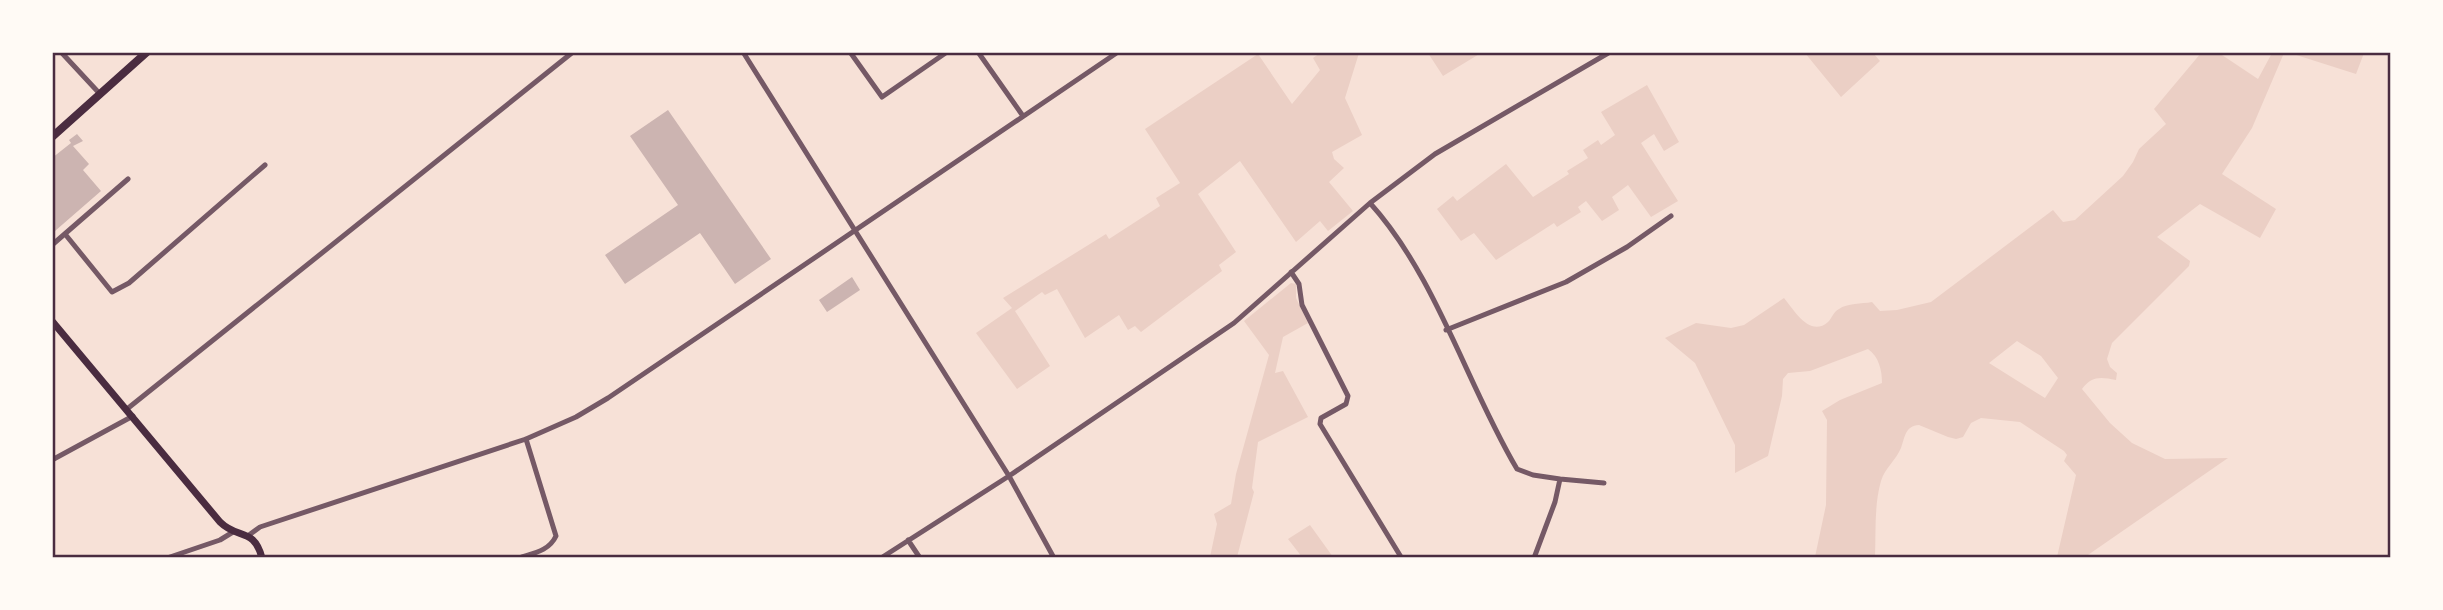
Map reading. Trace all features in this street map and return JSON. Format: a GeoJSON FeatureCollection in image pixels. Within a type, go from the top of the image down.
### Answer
{"type":"FeatureCollection","features":[{"type":"Feature","properties":{"kind":"main road"},"geometry":{"type":"LineString","coordinates":[[52,137],[147,52]]}},
{"type":"Feature","properties":{"kind":"main road"},"geometry":{"type":"LineString","coordinates":[[53,323],[220,522],[233,532],[248,535],[257,544],[262,558]]}},
{"type":"Feature","properties":{"kind":"street"},"geometry":{"type":"LineString","coordinates":[[61,52],[100,94]]}},
{"type":"Feature","properties":{"kind":"street"},"geometry":{"type":"LineString","coordinates":[[52,460],[130,413],[573,52]]}},
{"type":"Feature","properties":{"kind":"street"},"geometry":{"type":"LineString","coordinates":[[743,52],[1009,476],[1054,558]]}},
{"type":"Feature","properties":{"kind":"street"},"geometry":{"type":"LineString","coordinates":[[850,52],[882,97],[947,52]]}},
{"type":"Feature","properties":{"kind":"street"},"geometry":{"type":"LineString","coordinates":[[978,52],[1023,116]]}},
{"type":"Feature","properties":{"kind":"street"},"geometry":{"type":"LineString","coordinates":[[248,535],[260,527],[526,439],[576,417],[608,398],[1118,52]]}},
{"type":"Feature","properties":{"kind":"street"},"geometry":{"type":"LineString","coordinates":[[881,558],[1009,476],[1234,323],[1370,203],[1435,154],[1610,52]]}},
{"type":"Feature","properties":{"kind":"street"},"geometry":{"type":"LineString","coordinates":[[65,234],[112,292],[129,283],[265,165]]}},
{"type":"Feature","properties":{"kind":"street"},"geometry":{"type":"LineString","coordinates":[[52,245],[128,179]]}},
{"type":"Feature","properties":{"kind":"street"},"geometry":{"type":"LineString","coordinates":[[1370,203],[1401,244],[1517,469],[1533,475],[1604,483]]}},
{"type":"Feature","properties":{"kind":"street"},"geometry":{"type":"LineString","coordinates":[[1447,330],[1566,282],[1627,247],[1671,216]]}},
{"type":"Feature","properties":{"kind":"street"},"geometry":{"type":"LineString","coordinates":[[1291,272],[1298,284],[1302,305],[1348,396],[1346,404],[1321,418],[1322,429],[1401,557]]}},
{"type":"Feature","properties":{"kind":"street"},"geometry":{"type":"LineString","coordinates":[[519,558],[546,549],[556,536],[526,439]]}},
{"type":"Feature","properties":{"kind":"street"},"geometry":{"type":"LineString","coordinates":[[1534,558],[1555,502],[1560,479]]}},
{"type":"Feature","properties":{"kind":"street"},"geometry":{"type":"LineString","coordinates":[[167,558],[220,540],[233,532]]}},
{"type":"Feature","properties":{"kind":"street"},"geometry":{"type":"LineString","coordinates":[[908,540],[920,558]]}},
{"type":"Feature","properties":{"kind":"shaded area"},"geometry":{"type":"Polygon","coordinates":[[[1320,53],[1359,53],[1345,98],[1362,135],[1332,152],[1334,159],[1344,168],[1329,182],[1353,211],[1328,231],[1320,221],[1296,242],[1240,161],[1198,194],[1236,252],[1219,265],[1222,271],[1141,332],[1135,326],[1128,330],[1119,315],[1085,338],[1057,289],[1045,295],[1042,292],[1015,311],[1050,366],[1017,389],[976,333],[1012,308],[1003,298],[1106,234],[1109,239],[1160,206],[1156,198],[1180,183],[1145,129],[1258,54],[1292,104],[1320,70],[1313,58],[1320,53]]]}},
{"type":"Feature","properties":{"kind":"shaded area"},"geometry":{"type":"Polygon","coordinates":[[[1428,53],[1481,53],[1443,76],[1428,53]]]}},
{"type":"Feature","properties":{"kind":"shaded area"},"geometry":{"type":"Polygon","coordinates":[[[1805,53],[1873,53],[1880,61],[1841,97],[1805,53]]]}},
{"type":"Feature","properties":{"kind":"shaded area"},"geometry":{"type":"Polygon","coordinates":[[[2201,53],[2219,53],[2258,79],[2272,53],[2284,53],[2252,128],[2222,174],[2276,209],[2260,238],[2200,204],[2157,237],[2190,261],[2189,266],[2112,343],[2107,359],[2110,367],[2117,373],[2116,380],[2097,378],[2082,389],[2110,423],[2132,443],[2165,459],[2228,458],[2085,557],[2057,557],[2076,475],[2064,461],[2067,455],[2064,451],[2020,422],[1981,418],[1971,423],[1963,437],[1956,439],[1919,425],[1914,426],[1906,433],[1899,452],[1881,481],[1876,509],[1875,557],[1815,557],[1826,505],[1827,420],[1822,411],[1840,400],[1882,383],[1875,356],[1868,349],[1810,371],[1788,373],[1783,379],[1782,396],[1768,456],[1735,473],[1735,445],[1695,363],[1665,338],[1696,323],[1731,328],[1744,325],[1784,298],[1803,321],[1815,327],[1828,322],[1837,310],[1850,305],[1872,302],[1880,311],[1931,302],[2053,210],[2063,222],[2075,220],[2123,176],[2139,149],[2166,124],[2154,109],[2201,53]],[[2017,341],[1989,363],[2045,398],[2058,378],[2041,356],[2017,341]]]}},
{"type":"Feature","properties":{"kind":"shaded area"},"geometry":{"type":"Polygon","coordinates":[[[2290,53],[2364,53],[2356,74],[2290,53]]]}},
{"type":"Feature","properties":{"kind":"shaded area"},"geometry":{"type":"Polygon","coordinates":[[[1647,85],[1679,142],[1664,151],[1654,134],[1641,143],[1678,201],[1651,217],[1628,185],[1612,197],[1619,210],[1602,221],[1586,201],[1578,207],[1581,212],[1557,227],[1554,223],[1496,260],[1474,233],[1461,241],[1437,209],[1453,196],[1457,201],[1506,164],[1533,197],[1588,158],[1583,150],[1598,140],[1601,145],[1615,135],[1601,112],[1647,85]]]}},
{"type":"Feature","properties":{"kind":"shaded area"},"geometry":{"type":"Polygon","coordinates":[[[1291,283],[1296,284],[1296,298],[1308,323],[1283,337],[1275,373],[1283,371],[1308,417],[1258,442],[1252,488],[1254,492],[1237,557],[1210,557],[1217,524],[1214,514],[1231,504],[1236,474],[1269,355],[1244,321],[1291,283]]]}},
{"type":"Feature","properties":{"kind":"shaded area"},"geometry":{"type":"Polygon","coordinates":[[[1310,525],[1333,557],[1302,557],[1288,539],[1310,525]]]}},
{"type":"Feature","properties":{"kind":"building"},"geometry":{"type":"Polygon","coordinates":[[[668,110],[771,259],[735,284],[700,233],[625,284],[605,255],[678,205],[630,136],[668,110]]]}},
{"type":"Feature","properties":{"kind":"building"},"geometry":{"type":"Polygon","coordinates":[[[77,134],[83,141],[73,146],[89,164],[83,170],[101,191],[55,231],[52,228],[52,158],[71,143],[69,140],[77,134]]]}},
{"type":"Feature","properties":{"kind":"building"},"geometry":{"type":"Polygon","coordinates":[[[852,277],[860,290],[827,312],[819,300],[852,277]]]}}]}
